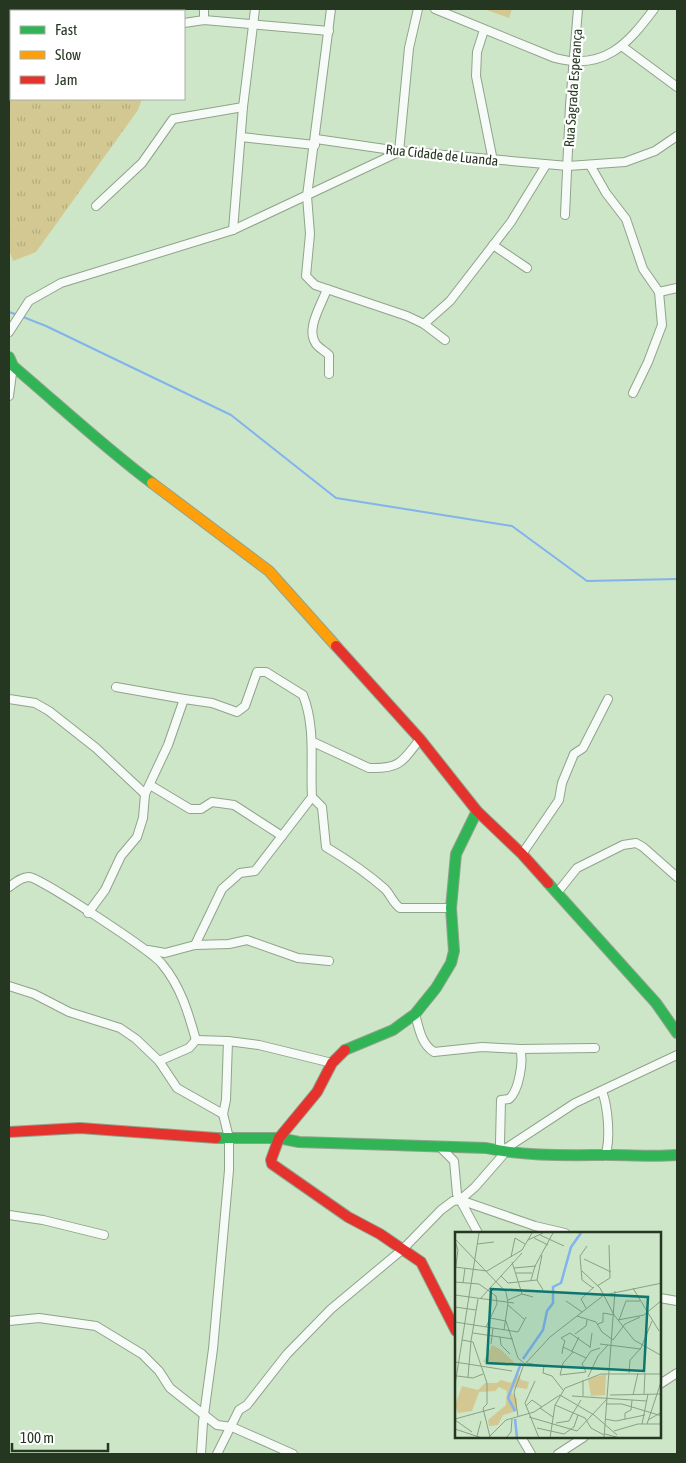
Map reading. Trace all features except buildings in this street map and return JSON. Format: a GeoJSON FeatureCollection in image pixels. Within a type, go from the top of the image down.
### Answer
{"type":"FeatureCollection","features":[{"type":"Feature","properties":{"kind":"street"},"geometry":{"type":"LineString","coordinates":[[204,9],[204,20]]}},
{"type":"Feature","properties":{"kind":"street"},"geometry":{"type":"LineString","coordinates":[[233,230],[240,137],[255,9]]}},
{"type":"Feature","properties":{"kind":"street"},"geometry":{"type":"LineString","coordinates":[[331,9],[307,196],[310,234],[304,271],[306,276],[315,285],[407,316],[424,324],[445,340]]}},
{"type":"Feature","properties":{"kind":"street"},"geometry":{"type":"LineString","coordinates":[[9,332],[29,301],[61,283],[233,230],[399,151],[409,48],[418,9]]}},
{"type":"Feature","properties":{"kind":"street"},"geometry":{"type":"LineString","coordinates":[[435,9],[555,58],[574,62],[608,55],[623,46],[654,9]]}},
{"type":"Feature","properties":{"kind":"street","name":"Rua Sagrada Esperança"},"geometry":{"type":"LineString","coordinates":[[565,215],[578,9]]}},
{"type":"Feature","properties":{"kind":"street"},"geometry":{"type":"LineString","coordinates":[[185,23],[204,20],[329,31]]}},
{"type":"Feature","properties":{"kind":"street"},"geometry":{"type":"LineString","coordinates":[[484,30],[477,52],[476,76],[493,161]]}},
{"type":"Feature","properties":{"kind":"street"},"geometry":{"type":"LineString","coordinates":[[623,46],[677,87]]}},
{"type":"Feature","properties":{"kind":"street"},"geometry":{"type":"LineString","coordinates":[[96,206],[147,157],[173,119],[243,107]]}},
{"type":"Feature","properties":{"kind":"street","name":"Rua Cidade de Luanda"},"geometry":{"type":"LineString","coordinates":[[240,137],[315,142],[493,161],[568,166],[632,160],[655,151],[677,136]]}},
{"type":"Feature","properties":{"kind":"street"},"geometry":{"type":"LineString","coordinates":[[424,324],[450,301],[493,245],[531,192],[546,165]]}},
{"type":"Feature","properties":{"kind":"street"},"geometry":{"type":"LineString","coordinates":[[590,165],[606,193],[626,219],[643,269],[659,292],[662,325],[652,355],[633,393]]}},
{"type":"Feature","properties":{"kind":"street"},"geometry":{"type":"LineString","coordinates":[[493,245],[527,268]]}},
{"type":"Feature","properties":{"kind":"street"},"geometry":{"type":"LineString","coordinates":[[659,292],[677,288]]}},
{"type":"Feature","properties":{"kind":"street"},"geometry":{"type":"LineString","coordinates":[[327,290],[315,318],[313,336],[315,342],[329,355],[329,374]]}},
{"type":"Feature","properties":{"kind":"street"},"geometry":{"type":"LineString","coordinates":[[9,396],[11,362]]}},
{"type":"Feature","properties":{"kind":"street"},"geometry":{"type":"LineString","coordinates":[[11,362],[118,458],[269,571],[420,739],[477,811],[522,854],[656,1003],[677,1033]]}},
{"type":"Feature","properties":{"kind":"street"},"geometry":{"type":"LineString","coordinates":[[116,687],[212,703],[237,712],[245,706],[257,672],[266,672],[303,695],[313,742],[312,797],[255,871],[240,874],[222,889],[195,945]]}},
{"type":"Feature","properties":{"kind":"street"},"geometry":{"type":"LineString","coordinates":[[9,699],[35,703],[49,711],[96,748],[145,794]]}},
{"type":"Feature","properties":{"kind":"street"},"geometry":{"type":"LineString","coordinates":[[88,912],[105,890],[121,856],[137,837],[145,794],[168,745],[184,699]]}},
{"type":"Feature","properties":{"kind":"street"},"geometry":{"type":"LineString","coordinates":[[522,854],[559,800],[562,783],[574,754],[583,748],[608,699]]}},
{"type":"Feature","properties":{"kind":"street"},"geometry":{"type":"LineString","coordinates":[[313,742],[370,768],[379,768],[396,767],[420,739]]}},
{"type":"Feature","properties":{"kind":"street"},"geometry":{"type":"LineString","coordinates":[[150,785],[190,809],[201,809],[212,802],[234,805],[282,836]]}},
{"type":"Feature","properties":{"kind":"street"},"geometry":{"type":"LineString","coordinates":[[312,797],[322,808],[326,847],[353,864],[384,888],[400,908],[451,908]]}},
{"type":"Feature","properties":{"kind":"street"},"geometry":{"type":"LineString","coordinates":[[455,1329],[425,1266],[404,1249],[348,1218],[272,1164],[271,1160],[279,1138],[318,1092],[332,1062],[341,1052],[378,1037],[415,1014],[436,988],[451,963],[454,951],[451,908],[456,854],[477,811]]}},
{"type":"Feature","properties":{"kind":"street"},"geometry":{"type":"LineString","coordinates":[[557,893],[577,868],[623,845],[631,844],[643,847],[677,877]]}},
{"type":"Feature","properties":{"kind":"street"},"geometry":{"type":"LineString","coordinates":[[9,887],[24,878],[36,879],[74,901],[144,949],[164,966],[183,998],[196,1040]]}},
{"type":"Feature","properties":{"kind":"street"},"geometry":{"type":"LineString","coordinates":[[144,949],[165,953],[195,945],[229,944],[252,940],[298,958],[329,960]]}},
{"type":"Feature","properties":{"kind":"street"},"geometry":{"type":"LineString","coordinates":[[9,986],[34,994],[69,1012],[120,1028],[136,1039],[159,1061],[177,1088],[222,1114]]}},
{"type":"Feature","properties":{"kind":"street"},"geometry":{"type":"LineString","coordinates":[[415,1014],[422,1038],[434,1052],[482,1047],[595,1048]]}},
{"type":"Feature","properties":{"kind":"street"},"geometry":{"type":"LineString","coordinates":[[196,1040],[260,1045],[332,1062]]}},
{"type":"Feature","properties":{"kind":"street"},"geometry":{"type":"LineString","coordinates":[[159,1061],[189,1048],[196,1040]]}},
{"type":"Feature","properties":{"kind":"street"},"geometry":{"type":"LineString","coordinates":[[201,1454],[226,1215],[229,1138],[222,1114],[226,1100],[228,1041]]}},
{"type":"Feature","properties":{"kind":"street"},"geometry":{"type":"LineString","coordinates":[[460,1200],[495,1166],[503,1155],[500,1143],[502,1100],[509,1099],[514,1093],[523,1056],[520,1048]]}},
{"type":"Feature","properties":{"kind":"street"},"geometry":{"type":"LineString","coordinates":[[502,1151],[547,1119],[677,1056]]}},
{"type":"Feature","properties":{"kind":"street"},"geometry":{"type":"LineString","coordinates":[[602,1091],[608,1115],[607,1131],[609,1146],[605,1156]]}},
{"type":"Feature","properties":{"kind":"street"},"geometry":{"type":"LineString","coordinates":[[9,1132],[80,1128],[178,1137],[279,1138],[299,1142],[486,1148],[567,1156],[657,1157],[677,1155]]}},
{"type":"Feature","properties":{"kind":"street"},"geometry":{"type":"LineString","coordinates":[[440,1147],[454,1161],[456,1192],[477,1232]]}},
{"type":"Feature","properties":{"kind":"street"},"geometry":{"type":"LineString","coordinates":[[217,1454],[239,1410],[247,1405],[287,1354],[331,1309],[372,1272],[404,1249],[441,1210],[453,1201],[460,1200],[534,1226],[561,1232]]}},
{"type":"Feature","properties":{"kind":"street"},"geometry":{"type":"LineString","coordinates":[[9,1215],[43,1220],[104,1235]]}},
{"type":"Feature","properties":{"kind":"street"},"geometry":{"type":"LineString","coordinates":[[661,1298],[677,1301]]}},
{"type":"Feature","properties":{"kind":"street"},"geometry":{"type":"LineString","coordinates":[[9,1321],[39,1318],[96,1326],[142,1354],[162,1374],[161,1377],[170,1388],[217,1425],[227,1428],[232,1427],[293,1454]]}},
{"type":"Feature","properties":{"kind":"street"},"geometry":{"type":"LineString","coordinates":[[661,1383],[677,1373]]}},
{"type":"Feature","properties":{"kind":"street"},"geometry":{"type":"LineString","coordinates":[[522,1438],[531,1454]]}},
{"type":"Feature","properties":{"kind":"street"},"geometry":{"type":"LineString","coordinates":[[558,1454],[582,1438]]}},
{"type":"Feature","properties":{"kind":"green space"},"geometry":{"type":"Polygon","coordinates":[[[9,9],[135,9],[136,10],[10,10],[10,100],[142,100],[138,110],[36,252],[13,261],[9,249],[9,9]]]}},
{"type":"Feature","properties":{"kind":"green space"},"geometry":{"type":"Polygon","coordinates":[[[484,9],[512,9],[509,18],[484,9]]]}},
{"type":"Feature","properties":{"kind":"waterway"},"geometry":{"type":"LineString","coordinates":[[9,312],[18,315]]}},
{"type":"Feature","properties":{"kind":"waterway"},"geometry":{"type":"LineString","coordinates":[[23,317],[46,326],[231,415],[336,498],[512,526],[587,581],[677,579]]}},
{"type":"Feature","properties":{"kind":"traffic: fast"},"geometry":{"type":"LineString","coordinates":[[9,357],[13,366],[152,483]]}},
{"type":"Feature","properties":{"kind":"traffic: fast"},"geometry":{"type":"LineString","coordinates":[[345,1050],[393,1030],[415,1014],[436,988],[451,963],[454,951],[451,908],[456,854],[477,811]]}},
{"type":"Feature","properties":{"kind":"traffic: fast"},"geometry":{"type":"LineString","coordinates":[[548,883],[656,1003],[677,1033]]}},
{"type":"Feature","properties":{"kind":"traffic: fast"},"geometry":{"type":"LineString","coordinates":[[216,1138],[279,1138],[299,1142],[486,1148],[549,1155],[677,1155]]}},
{"type":"Feature","properties":{"kind":"traffic: slow"},"geometry":{"type":"LineString","coordinates":[[152,483],[269,571],[336,646]]}},
{"type":"Feature","properties":{"kind":"traffic: jam"},"geometry":{"type":"LineString","coordinates":[[336,646],[420,739],[477,811],[522,854],[548,883]]}},
{"type":"Feature","properties":{"kind":"traffic: jam"},"geometry":{"type":"LineString","coordinates":[[345,1050],[332,1063],[317,1092],[279,1138],[271,1160],[272,1164],[348,1217],[380,1234],[421,1262],[455,1329]]}},
{"type":"Feature","properties":{"kind":"traffic: jam"},"geometry":{"type":"LineString","coordinates":[[9,1132],[80,1128],[216,1138]]}}]}
